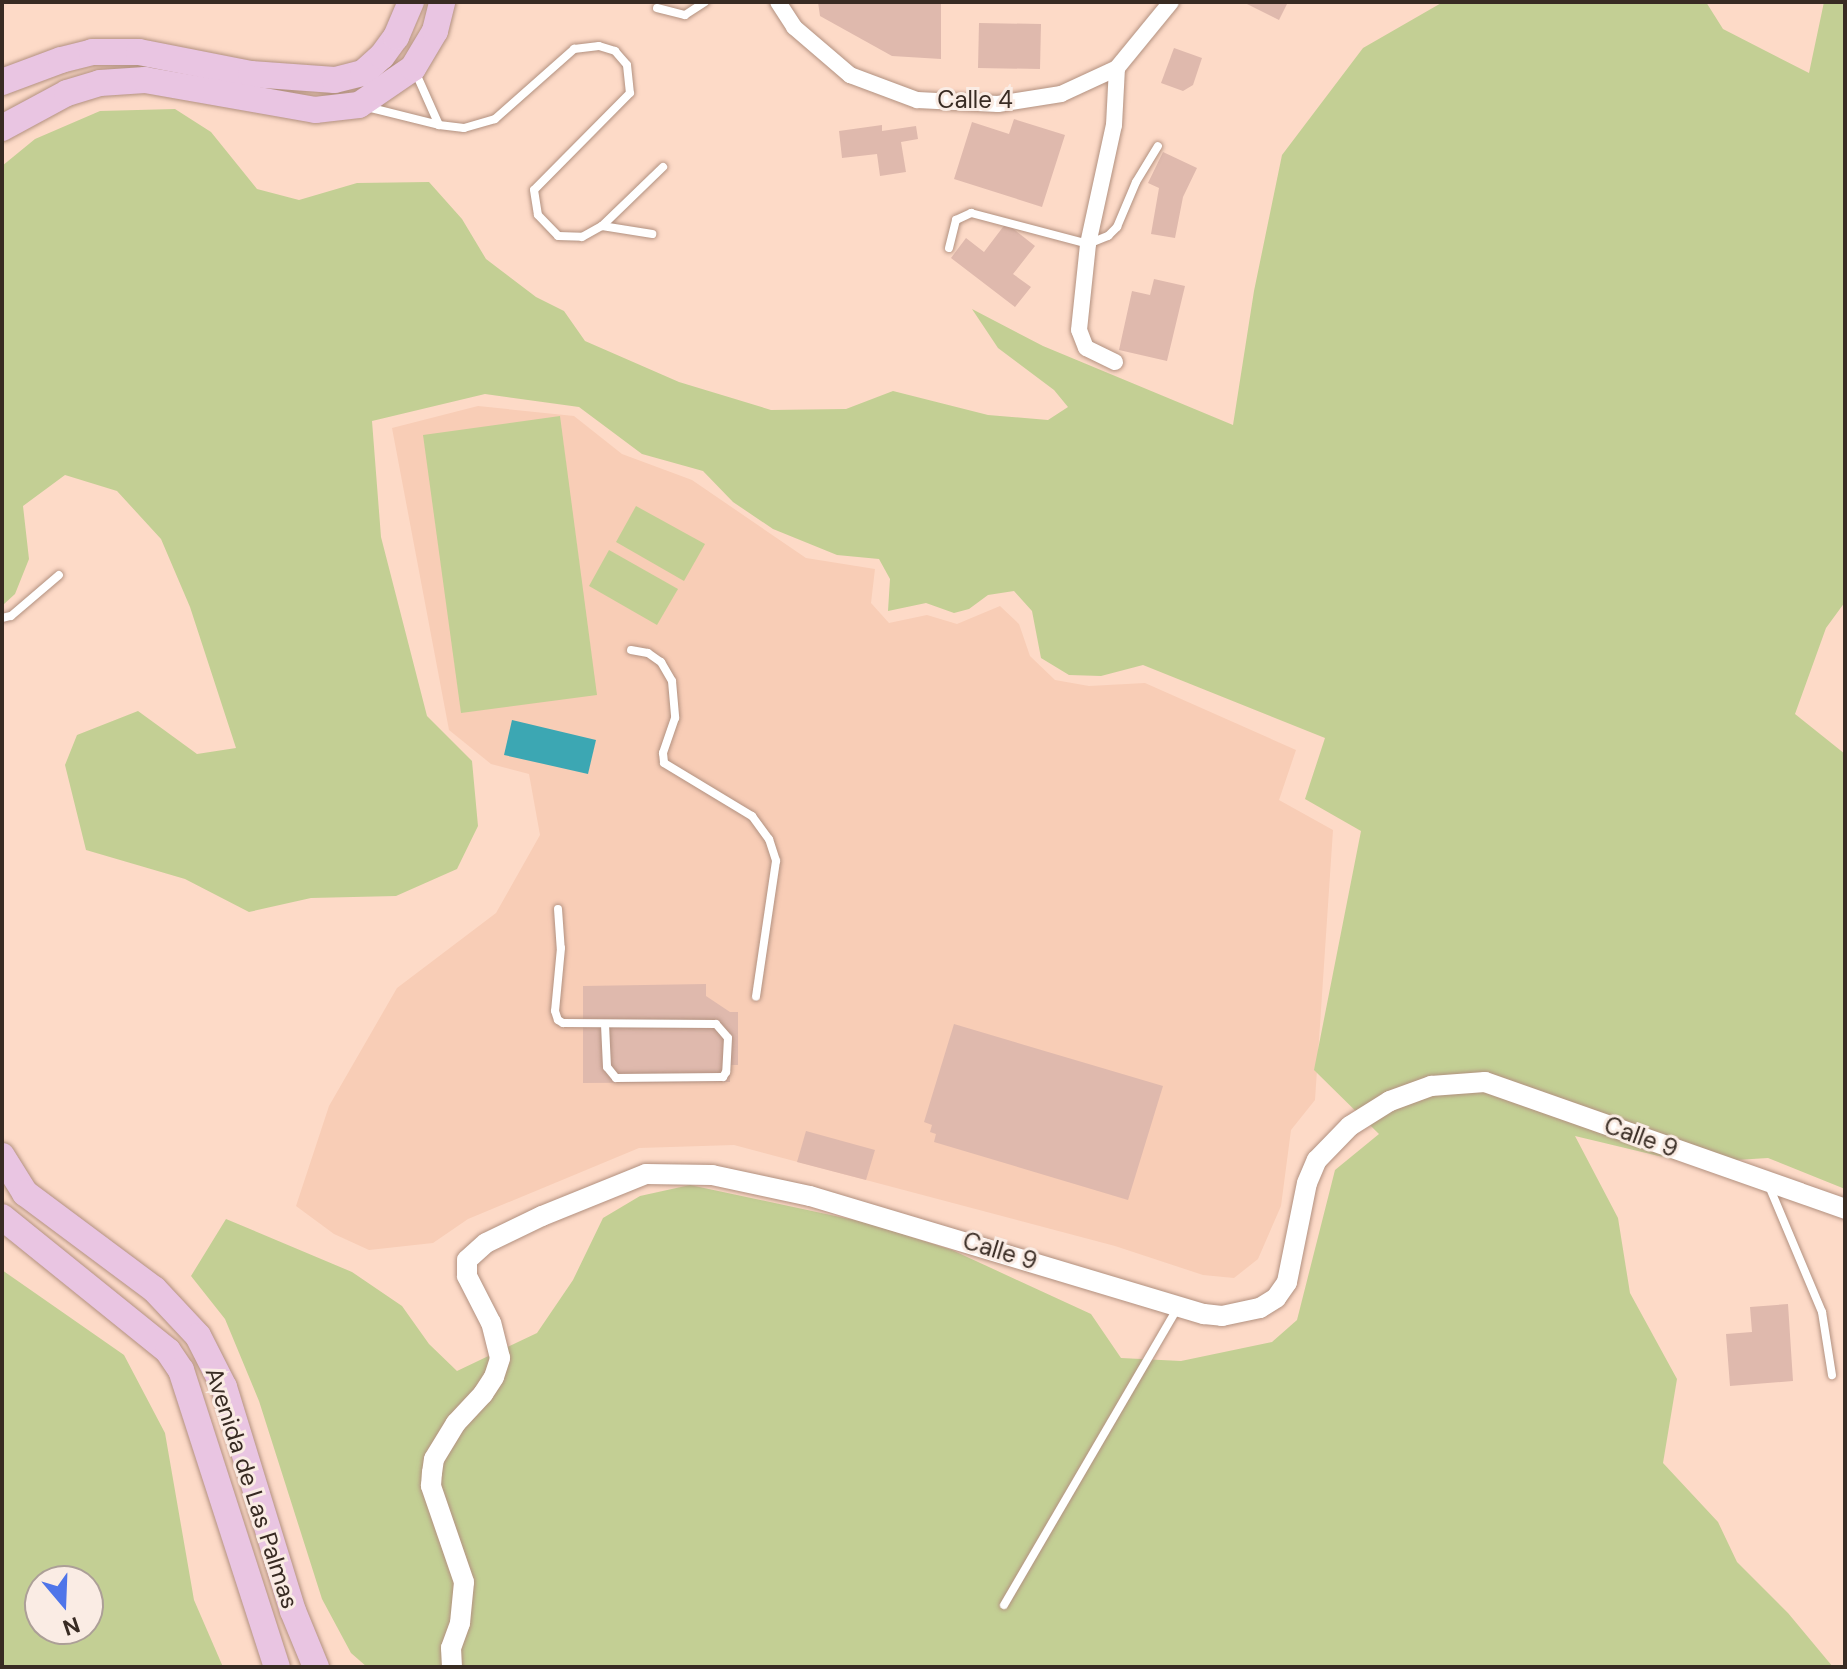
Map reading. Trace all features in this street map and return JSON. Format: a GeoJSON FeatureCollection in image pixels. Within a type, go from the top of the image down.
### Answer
{"type":"FeatureCollection","features":[{"type":"Feature","properties":{"kind":"main road"},"geometry":{"type":"LineString","coordinates":[[2,82],[92,52],[139,52],[251,74],[335,80],[363,73],[382,56],[396,37],[411,2]]}},
{"type":"Feature","properties":{"kind":"main road"},"geometry":{"type":"LineString","coordinates":[[2,128],[67,93],[100,83],[145,80],[315,110],[359,105],[413,68],[435,31],[442,2]]}},
{"type":"Feature","properties":{"kind":"main road","name":"Avenida de Las Palmas"},"geometry":{"type":"LineString","coordinates":[[2,1156],[25,1193],[154,1289],[198,1336],[224,1387],[293,1611],[316,1667]]}},
{"type":"Feature","properties":{"kind":"main road","name":"Avenida de Las Palmas"},"geometry":{"type":"LineString","coordinates":[[2,1217],[168,1351],[181,1370],[277,1667]]}},
{"type":"Feature","properties":{"kind":"street","name":"Calle 4"},"geometry":{"type":"LineString","coordinates":[[778,2],[794,27],[850,75],[917,100],[998,104],[1061,94],[1117,68],[1171,2]]}},
{"type":"Feature","properties":{"kind":"street"},"geometry":{"type":"LineString","coordinates":[[1115,362],[1086,348],[1081,341],[1088,244],[1114,125],[1117,68]]}},
{"type":"Feature","properties":{"kind":"street","name":"Calle 9"},"geometry":{"type":"LineString","coordinates":[[452,1667],[451,1648],[460,1623],[464,1582],[431,1486],[434,1459],[456,1423],[483,1394],[500,1358],[494,1331],[465,1268],[467,1260],[486,1243],[595,1192],[646,1174],[712,1175],[834,1202],[1204,1314],[1232,1315],[1260,1308],[1276,1298],[1287,1282],[1307,1183],[1317,1160],[1350,1126],[1390,1101],[1431,1086],[1485,1082],[1845,1209]]}},
{"type":"Feature","properties":{"kind":"lane"},"geometry":{"type":"LineString","coordinates":[[657,8],[685,15],[705,2]]}},
{"type":"Feature","properties":{"kind":"lane"},"geometry":{"type":"LineString","coordinates":[[359,105],[439,125],[464,128],[495,119],[574,49],[599,46],[615,51],[627,65],[630,93],[534,190],[538,215],[558,236],[582,237],[602,226],[663,167]]}},
{"type":"Feature","properties":{"kind":"lane"},"geometry":{"type":"LineString","coordinates":[[413,68],[439,125]]}},
{"type":"Feature","properties":{"kind":"lane"},"geometry":{"type":"LineString","coordinates":[[949,248],[956,220],[971,213],[1088,244],[1108,236],[1117,227],[1136,182],[1158,146]]}},
{"type":"Feature","properties":{"kind":"lane"},"geometry":{"type":"LineString","coordinates":[[602,226],[652,234]]}},
{"type":"Feature","properties":{"kind":"lane"},"geometry":{"type":"LineString","coordinates":[[2,618],[11,616],[59,575]]}},
{"type":"Feature","properties":{"kind":"lane"},"geometry":{"type":"LineString","coordinates":[[631,650],[648,653],[661,662],[672,681],[675,718],[663,753],[664,763],[752,816],[769,839],[776,861],[756,997]]}},
{"type":"Feature","properties":{"kind":"lane"},"geometry":{"type":"LineString","coordinates":[[558,909],[561,948],[555,1011],[558,1020],[605,1024],[716,1024],[728,1038],[726,1072],[723,1077],[616,1078],[607,1067],[605,1024]]}},
{"type":"Feature","properties":{"kind":"lane"},"geometry":{"type":"LineString","coordinates":[[1767,1182],[1822,1312],[1832,1375]]}},
{"type":"Feature","properties":{"kind":"lane"},"geometry":{"type":"LineString","coordinates":[[1004,1605],[1179,1305]]}},
{"type":"Feature","properties":{"kind":"shaded area"},"geometry":{"type":"Polygon","coordinates":[[[478,406],[574,416],[622,454],[692,480],[806,558],[875,569],[871,603],[889,623],[927,615],[957,624],[1000,606],[1019,624],[1030,656],[1055,680],[1089,686],[1145,683],[1296,750],[1279,800],[1333,830],[1315,1100],[1291,1130],[1281,1206],[1258,1259],[1234,1278],[1203,1275],[1115,1246],[734,1145],[639,1148],[468,1219],[433,1243],[369,1250],[334,1234],[296,1206],[329,1106],[397,988],[496,913],[540,835],[529,774],[491,764],[449,730],[392,428],[478,406]]]}},
{"type":"Feature","properties":{"kind":"green space"},"geometry":{"type":"Polygon","coordinates":[[[1443,2],[1706,2],[1723,29],[1809,73],[1824,2],[1845,2],[1845,602],[1826,628],[1795,714],[1845,754],[1845,1189],[1768,1158],[1688,1163],[1575,1136],[1618,1218],[1630,1293],[1677,1379],[1663,1463],[1718,1522],[1737,1562],[1788,1613],[1833,1667],[367,1667],[351,1653],[322,1599],[259,1401],[225,1319],[191,1276],[226,1219],[352,1272],[402,1306],[429,1344],[457,1371],[537,1333],[573,1280],[603,1218],[640,1196],[690,1185],[868,1223],[952,1250],[1091,1314],[1121,1358],[1181,1361],[1272,1342],[1297,1320],[1335,1170],[1379,1134],[1314,1070],[1361,831],[1305,799],[1325,738],[1143,665],[1101,676],[1069,675],[1041,658],[1032,611],[1014,591],[988,595],[969,609],[954,613],[926,603],[888,611],[890,579],[879,559],[837,555],[773,529],[733,502],[703,471],[642,454],[579,407],[485,394],[372,421],[381,537],[427,716],[472,761],[478,826],[457,869],[396,896],[311,898],[249,912],[185,879],[86,850],[65,765],[77,735],[138,711],[197,754],[236,748],[190,607],[161,539],[117,491],[65,475],[23,506],[29,559],[15,594],[4,604],[2,166],[35,139],[100,111],[175,109],[211,132],[257,189],[299,200],[357,183],[429,182],[462,219],[486,259],[536,297],[564,311],[585,341],[679,382],[771,410],[846,409],[893,391],[988,415],[1048,420],[1068,407],[1054,390],[998,348],[972,309],[1043,346],[1233,425],[1254,291],[1282,155],[1363,48],[1443,2]]]}},
{"type":"Feature","properties":{"kind":"green space"},"geometry":{"type":"Polygon","coordinates":[[[560,416],[597,695],[461,713],[423,435],[560,416]]]}},
{"type":"Feature","properties":{"kind":"green space"},"geometry":{"type":"Polygon","coordinates":[[[636,506],[705,544],[684,581],[616,542],[636,506]]]}},
{"type":"Feature","properties":{"kind":"green space"},"geometry":{"type":"Polygon","coordinates":[[[609,550],[678,589],[657,625],[589,586],[609,550]]]}},
{"type":"Feature","properties":{"kind":"green space"},"geometry":{"type":"Polygon","coordinates":[[[2,1270],[124,1355],[165,1433],[194,1600],[223,1667],[2,1667],[2,1270]]]}},
{"type":"Feature","properties":{"kind":"water"},"geometry":{"type":"Polygon","coordinates":[[[512,720],[596,740],[588,774],[504,755],[512,720]]]}},
{"type":"Feature","properties":{"kind":"building"},"geometry":{"type":"Polygon","coordinates":[[[818,2],[941,4],[941,59],[892,56],[820,16],[818,2]]]}},
{"type":"Feature","properties":{"kind":"building"},"geometry":{"type":"Polygon","coordinates":[[[1243,2],[1288,2],[1279,20],[1243,2]]]}},
{"type":"Feature","properties":{"kind":"building"},"geometry":{"type":"Polygon","coordinates":[[[979,23],[1041,24],[1040,69],[978,68],[979,23]]]}},
{"type":"Feature","properties":{"kind":"building"},"geometry":{"type":"Polygon","coordinates":[[[1174,48],[1202,58],[1193,85],[1183,91],[1161,83],[1174,48]]]}},
{"type":"Feature","properties":{"kind":"building"},"geometry":{"type":"Polygon","coordinates":[[[1014,119],[1065,135],[1042,207],[954,179],[972,122],[1009,134],[1014,119]]]}},
{"type":"Feature","properties":{"kind":"building"},"geometry":{"type":"Polygon","coordinates":[[[882,125],[882,131],[916,126],[918,139],[901,142],[906,172],[880,176],[877,154],[842,158],[839,131],[882,125]]]}},
{"type":"Feature","properties":{"kind":"building"},"geometry":{"type":"Polygon","coordinates":[[[1163,152],[1197,168],[1183,197],[1175,238],[1151,234],[1159,188],[1148,183],[1163,152]]]}},
{"type":"Feature","properties":{"kind":"building"},"geometry":{"type":"Polygon","coordinates":[[[1006,223],[1035,246],[1013,274],[1031,287],[1015,307],[951,258],[966,238],[984,252],[1006,223]]]}},
{"type":"Feature","properties":{"kind":"building"},"geometry":{"type":"Polygon","coordinates":[[[1154,279],[1185,286],[1167,361],[1119,350],[1132,291],[1150,295],[1154,279]]]}},
{"type":"Feature","properties":{"kind":"building"},"geometry":{"type":"Polygon","coordinates":[[[706,984],[706,996],[730,1012],[738,1012],[738,1065],[730,1065],[730,1082],[583,1083],[583,986],[706,984]]]}},
{"type":"Feature","properties":{"kind":"building"},"geometry":{"type":"Polygon","coordinates":[[[954,1024],[1163,1086],[1128,1200],[934,1142],[936,1134],[930,1132],[932,1125],[924,1122],[954,1024]]]}},
{"type":"Feature","properties":{"kind":"building"},"geometry":{"type":"Polygon","coordinates":[[[806,1131],[875,1150],[866,1180],[797,1162],[806,1131]]]}},
{"type":"Feature","properties":{"kind":"building"},"geometry":{"type":"Polygon","coordinates":[[[1788,1304],[1793,1381],[1730,1386],[1726,1334],[1752,1332],[1750,1307],[1788,1304]]]}}]}
